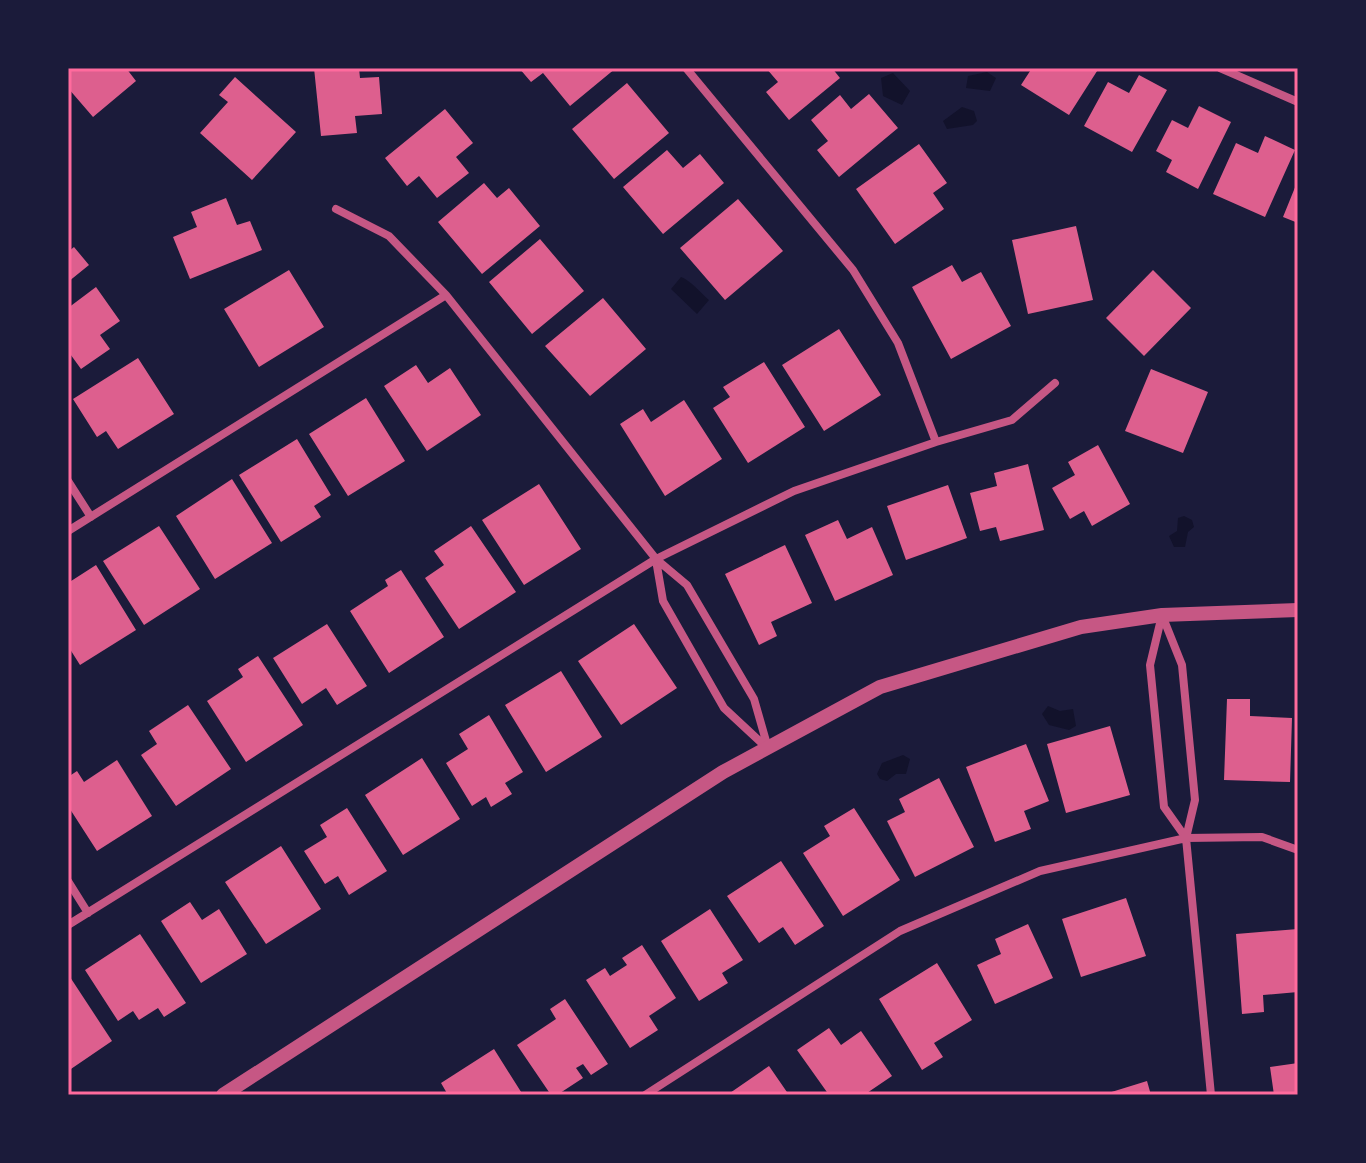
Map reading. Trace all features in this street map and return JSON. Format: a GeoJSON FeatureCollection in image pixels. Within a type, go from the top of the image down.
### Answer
{"type":"FeatureCollection","features":[{"type":"Feature","properties":{"kind":"street"},"geometry":{"type":"LineString","coordinates":[[686,68],[853,270],[898,343],[936,442]]}},
{"type":"Feature","properties":{"kind":"street"},"geometry":{"type":"LineString","coordinates":[[1220,68],[1298,102]]}},
{"type":"Feature","properties":{"kind":"street"},"geometry":{"type":"LineString","coordinates":[[336,209],[389,236],[446,295],[656,559],[687,585],[754,699],[768,749]]}},
{"type":"Feature","properties":{"kind":"street"},"geometry":{"type":"LineString","coordinates":[[68,531],[446,295]]}},
{"type":"Feature","properties":{"kind":"street"},"geometry":{"type":"LineString","coordinates":[[68,925],[656,559],[794,491],[936,442],[1012,420],[1055,383]]}},
{"type":"Feature","properties":{"kind":"street"},"geometry":{"type":"LineString","coordinates":[[68,481],[91,517]]}},
{"type":"Feature","properties":{"kind":"street"},"geometry":{"type":"LineString","coordinates":[[656,559],[663,601],[724,708],[768,749]]}},
{"type":"Feature","properties":{"kind":"street"},"geometry":{"type":"LineString","coordinates":[[223,1095],[723,772],[811,722],[894,683],[1081,627],[1162,615],[1298,610]]}},
{"type":"Feature","properties":{"kind":"street"},"geometry":{"type":"LineString","coordinates":[[1162,615],[1150,665],[1164,807],[1186,838]]}},
{"type":"Feature","properties":{"kind":"street"},"geometry":{"type":"LineString","coordinates":[[1162,615],[1182,665],[1195,800],[1186,838],[1211,1095]]}},
{"type":"Feature","properties":{"kind":"street"},"geometry":{"type":"LineString","coordinates":[[645,1095],[900,931],[1040,871],[1186,838],[1262,837],[1298,850]]}},
{"type":"Feature","properties":{"kind":"street"},"geometry":{"type":"LineString","coordinates":[[68,881],[88,913]]}},
{"type":"Feature","properties":{"kind":"shaded area"},"geometry":{"type":"Polygon","coordinates":[[[987,72],[996,78],[990,91],[966,88],[968,76],[987,72]]]}},
{"type":"Feature","properties":{"kind":"shaded area"},"geometry":{"type":"Polygon","coordinates":[[[893,73],[910,91],[902,105],[883,96],[881,78],[893,73]]]}},
{"type":"Feature","properties":{"kind":"shaded area"},"geometry":{"type":"Polygon","coordinates":[[[962,107],[974,111],[977,121],[973,125],[947,129],[943,121],[962,107]]]}},
{"type":"Feature","properties":{"kind":"shaded area"},"geometry":{"type":"Polygon","coordinates":[[[681,277],[709,300],[697,314],[671,289],[681,277]]]}},
{"type":"Feature","properties":{"kind":"shaded area"},"geometry":{"type":"Polygon","coordinates":[[[1184,516],[1192,520],[1194,527],[1188,532],[1185,547],[1174,547],[1169,536],[1177,531],[1178,518],[1184,516]]]}},
{"type":"Feature","properties":{"kind":"shaded area"},"geometry":{"type":"Polygon","coordinates":[[[1048,706],[1060,711],[1073,709],[1076,726],[1069,730],[1049,725],[1042,714],[1048,706]]]}},
{"type":"Feature","properties":{"kind":"shaded area"},"geometry":{"type":"Polygon","coordinates":[[[903,755],[910,759],[906,774],[896,774],[887,781],[880,779],[877,774],[882,763],[903,755]]]}},
{"type":"Feature","properties":{"kind":"building"},"geometry":{"type":"Polygon","coordinates":[[[68,68],[126,68],[136,81],[93,117],[68,88],[68,68]]]}},
{"type":"Feature","properties":{"kind":"building"},"geometry":{"type":"Polygon","coordinates":[[[314,68],[359,68],[360,78],[379,77],[382,114],[355,116],[357,133],[321,136],[314,68]]]}},
{"type":"Feature","properties":{"kind":"building"},"geometry":{"type":"Polygon","coordinates":[[[519,68],[616,68],[570,106],[543,73],[531,82],[519,68]]]}},
{"type":"Feature","properties":{"kind":"building"},"geometry":{"type":"Polygon","coordinates":[[[766,68],[832,68],[840,78],[789,120],[766,92],[778,82],[766,68]]]}},
{"type":"Feature","properties":{"kind":"building"},"geometry":{"type":"Polygon","coordinates":[[[1032,68],[1099,68],[1069,115],[1021,85],[1032,68]]]}},
{"type":"Feature","properties":{"kind":"building"},"geometry":{"type":"Polygon","coordinates":[[[1139,75],[1167,90],[1132,152],[1084,126],[1108,82],[1129,93],[1139,75]]]}},
{"type":"Feature","properties":{"kind":"building"},"geometry":{"type":"Polygon","coordinates":[[[235,77],[296,132],[252,180],[200,133],[228,102],[219,95],[235,77]]]}},
{"type":"Feature","properties":{"kind":"building"},"geometry":{"type":"Polygon","coordinates":[[[627,83],[669,133],[614,179],[572,129],[627,83]]]}},
{"type":"Feature","properties":{"kind":"building"},"geometry":{"type":"Polygon","coordinates":[[[869,94],[898,128],[839,177],[817,150],[828,141],[811,120],[840,95],[851,109],[869,94]]]}},
{"type":"Feature","properties":{"kind":"building"},"geometry":{"type":"Polygon","coordinates":[[[1199,106],[1231,122],[1198,189],[1166,172],[1172,160],[1156,151],[1172,120],[1188,128],[1199,106]]]}},
{"type":"Feature","properties":{"kind":"building"},"geometry":{"type":"Polygon","coordinates":[[[445,109],[473,143],[456,157],[469,173],[437,198],[419,176],[407,186],[385,158],[445,109]]]}},
{"type":"Feature","properties":{"kind":"building"},"geometry":{"type":"Polygon","coordinates":[[[1265,136],[1295,150],[1265,217],[1213,194],[1236,143],[1258,153],[1265,136]]]}},
{"type":"Feature","properties":{"kind":"building"},"geometry":{"type":"Polygon","coordinates":[[[919,144],[947,183],[933,193],[944,209],[895,244],[856,189],[919,144]]]}},
{"type":"Feature","properties":{"kind":"building"},"geometry":{"type":"Polygon","coordinates":[[[667,150],[683,168],[700,154],[724,183],[663,234],[623,187],[667,150]]]}},
{"type":"Feature","properties":{"kind":"building"},"geometry":{"type":"Polygon","coordinates":[[[1298,180],[1298,223],[1283,217],[1298,180]]]}},
{"type":"Feature","properties":{"kind":"building"},"geometry":{"type":"Polygon","coordinates":[[[484,183],[497,198],[509,188],[540,226],[482,274],[438,222],[484,183]]]}},
{"type":"Feature","properties":{"kind":"building"},"geometry":{"type":"Polygon","coordinates":[[[226,198],[237,225],[250,221],[262,250],[190,279],[173,237],[197,227],[191,212],[226,198]]]}},
{"type":"Feature","properties":{"kind":"building"},"geometry":{"type":"Polygon","coordinates":[[[738,199],[783,251],[725,300],[680,248],[738,199]]]}},
{"type":"Feature","properties":{"kind":"building"},"geometry":{"type":"Polygon","coordinates":[[[1076,226],[1093,300],[1028,314],[1012,240],[1076,226]]]}},
{"type":"Feature","properties":{"kind":"building"},"geometry":{"type":"Polygon","coordinates":[[[540,239],[584,291],[532,334],[489,282],[540,239]]]}},
{"type":"Feature","properties":{"kind":"building"},"geometry":{"type":"Polygon","coordinates":[[[74,247],[89,265],[68,282],[68,252],[74,247]]]}},
{"type":"Feature","properties":{"kind":"building"},"geometry":{"type":"Polygon","coordinates":[[[952,265],[962,282],[981,272],[1011,326],[951,359],[912,287],[952,265]]]}},
{"type":"Feature","properties":{"kind":"building"},"geometry":{"type":"Polygon","coordinates":[[[289,270],[324,327],[259,367],[224,309],[289,270]]]}},
{"type":"Feature","properties":{"kind":"building"},"geometry":{"type":"Polygon","coordinates":[[[1153,270],[1191,308],[1144,356],[1106,318],[1153,270]]]}},
{"type":"Feature","properties":{"kind":"building"},"geometry":{"type":"Polygon","coordinates":[[[96,287],[120,321],[100,335],[110,349],[81,369],[68,351],[68,308],[96,287]]]}},
{"type":"Feature","properties":{"kind":"building"},"geometry":{"type":"Polygon","coordinates":[[[603,298],[646,349],[590,396],[545,346],[603,298]]]}},
{"type":"Feature","properties":{"kind":"building"},"geometry":{"type":"Polygon","coordinates":[[[839,329],[881,395],[824,431],[782,365],[839,329]]]}},
{"type":"Feature","properties":{"kind":"building"},"geometry":{"type":"Polygon","coordinates":[[[138,358],[174,414],[118,449],[106,431],[97,437],[73,399],[138,358]]]}},
{"type":"Feature","properties":{"kind":"building"},"geometry":{"type":"Polygon","coordinates":[[[764,362],[805,427],[748,463],[713,408],[730,397],[723,387],[764,362]]]}},
{"type":"Feature","properties":{"kind":"building"},"geometry":{"type":"Polygon","coordinates":[[[416,365],[428,383],[450,368],[481,415],[427,451],[384,386],[416,365]]]}},
{"type":"Feature","properties":{"kind":"building"},"geometry":{"type":"Polygon","coordinates":[[[1151,369],[1208,392],[1183,453],[1125,431],[1151,369]]]}},
{"type":"Feature","properties":{"kind":"building"},"geometry":{"type":"Polygon","coordinates":[[[366,398],[405,461],[348,496],[309,434],[366,398]]]}},
{"type":"Feature","properties":{"kind":"building"},"geometry":{"type":"Polygon","coordinates":[[[684,400],[722,459],[665,496],[620,424],[643,409],[651,422],[684,400]]]}},
{"type":"Feature","properties":{"kind":"building"},"geometry":{"type":"Polygon","coordinates":[[[297,439],[331,495],[314,506],[321,517],[281,542],[239,475],[297,439]]]}},
{"type":"Feature","properties":{"kind":"building"},"geometry":{"type":"Polygon","coordinates":[[[1098,445],[1130,504],[1092,526],[1084,511],[1070,519],[1052,488],[1075,475],[1068,462],[1098,445]]]}},
{"type":"Feature","properties":{"kind":"building"},"geometry":{"type":"Polygon","coordinates":[[[1028,464],[1044,530],[1000,541],[996,527],[980,531],[970,493],[997,486],[994,473],[1028,464]]]}},
{"type":"Feature","properties":{"kind":"building"},"geometry":{"type":"Polygon","coordinates":[[[232,479],[272,543],[215,579],[176,516],[232,479]]]}},
{"type":"Feature","properties":{"kind":"building"},"geometry":{"type":"Polygon","coordinates":[[[539,484],[581,549],[524,585],[482,520],[539,484]]]}},
{"type":"Feature","properties":{"kind":"building"},"geometry":{"type":"Polygon","coordinates":[[[948,485],[967,538],[906,560],[887,506],[948,485]]]}},
{"type":"Feature","properties":{"kind":"building"},"geometry":{"type":"Polygon","coordinates":[[[838,520],[847,539],[872,527],[893,575],[835,601],[805,535],[838,520]]]}},
{"type":"Feature","properties":{"kind":"building"},"geometry":{"type":"Polygon","coordinates":[[[159,526],[200,589],[144,625],[103,561],[159,526]]]}},
{"type":"Feature","properties":{"kind":"building"},"geometry":{"type":"Polygon","coordinates":[[[471,526],[516,592],[459,629],[425,578],[444,565],[434,551],[471,526]]]}},
{"type":"Feature","properties":{"kind":"building"},"geometry":{"type":"Polygon","coordinates":[[[785,545],[812,603],[771,622],[777,636],[759,645],[725,574],[785,545]]]}},
{"type":"Feature","properties":{"kind":"building"},"geometry":{"type":"Polygon","coordinates":[[[96,565],[136,630],[80,665],[68,646],[68,583],[96,565]]]}},
{"type":"Feature","properties":{"kind":"building"},"geometry":{"type":"Polygon","coordinates":[[[401,570],[444,637],[389,673],[350,611],[388,586],[385,580],[401,570]]]}},
{"type":"Feature","properties":{"kind":"building"},"geometry":{"type":"Polygon","coordinates":[[[327,624],[367,686],[337,705],[326,688],[302,704],[273,658],[327,624]]]}},
{"type":"Feature","properties":{"kind":"building"},"geometry":{"type":"Polygon","coordinates":[[[634,624],[677,688],[621,725],[578,661],[634,624]]]}},
{"type":"Feature","properties":{"kind":"building"},"geometry":{"type":"Polygon","coordinates":[[[258,656],[303,725],[246,762],[207,701],[243,677],[238,669],[258,656]]]}},
{"type":"Feature","properties":{"kind":"building"},"geometry":{"type":"Polygon","coordinates":[[[561,671],[602,737],[546,772],[505,705],[561,671]]]}},
{"type":"Feature","properties":{"kind":"building"},"geometry":{"type":"Polygon","coordinates":[[[1227,699],[1250,699],[1250,716],[1292,718],[1290,782],[1224,780],[1227,699]]]}},
{"type":"Feature","properties":{"kind":"building"},"geometry":{"type":"Polygon","coordinates":[[[188,705],[231,769],[176,806],[141,755],[157,744],[149,731],[188,705]]]}},
{"type":"Feature","properties":{"kind":"building"},"geometry":{"type":"Polygon","coordinates":[[[489,715],[523,772],[505,783],[512,794],[491,807],[486,797],[472,806],[446,763],[468,749],[459,734],[489,715]]]}},
{"type":"Feature","properties":{"kind":"building"},"geometry":{"type":"Polygon","coordinates":[[[1110,726],[1130,795],[1066,813],[1047,744],[1110,726]]]}},
{"type":"Feature","properties":{"kind":"building"},"geometry":{"type":"Polygon","coordinates":[[[1026,744],[1049,801],[1024,811],[1031,829],[995,842],[966,767],[1026,744]]]}},
{"type":"Feature","properties":{"kind":"building"},"geometry":{"type":"Polygon","coordinates":[[[422,758],[460,819],[403,855],[365,795],[422,758]]]}},
{"type":"Feature","properties":{"kind":"building"},"geometry":{"type":"Polygon","coordinates":[[[117,760],[152,816],[97,851],[68,806],[68,777],[77,771],[84,782],[117,760]]]}},
{"type":"Feature","properties":{"kind":"building"},"geometry":{"type":"Polygon","coordinates":[[[939,778],[974,847],[915,877],[887,821],[905,812],[899,799],[939,778]]]}},
{"type":"Feature","properties":{"kind":"building"},"geometry":{"type":"Polygon","coordinates":[[[347,808],[387,871],[349,895],[338,876],[325,884],[304,851],[327,837],[320,825],[347,808]]]}},
{"type":"Feature","properties":{"kind":"building"},"geometry":{"type":"Polygon","coordinates":[[[854,808],[900,880],[843,916],[803,853],[830,836],[824,826],[854,808]]]}},
{"type":"Feature","properties":{"kind":"building"},"geometry":{"type":"Polygon","coordinates":[[[281,846],[321,909],[266,944],[225,882],[281,846]]]}},
{"type":"Feature","properties":{"kind":"building"},"geometry":{"type":"Polygon","coordinates":[[[781,861],[824,926],[795,945],[783,927],[759,943],[727,896],[781,861]]]}},
{"type":"Feature","properties":{"kind":"building"},"geometry":{"type":"Polygon","coordinates":[[[1126,898],[1146,956],[1081,977],[1062,919],[1126,898]]]}},
{"type":"Feature","properties":{"kind":"building"},"geometry":{"type":"Polygon","coordinates":[[[190,902],[202,920],[219,909],[247,954],[201,983],[161,921],[190,902]]]}},
{"type":"Feature","properties":{"kind":"building"},"geometry":{"type":"Polygon","coordinates":[[[710,909],[743,960],[722,973],[728,983],[699,1001],[661,941],[710,909]]]}},
{"type":"Feature","properties":{"kind":"building"},"geometry":{"type":"Polygon","coordinates":[[[1028,924],[1053,978],[995,1004],[977,965],[1001,954],[995,939],[1028,924]]]}},
{"type":"Feature","properties":{"kind":"building"},"geometry":{"type":"Polygon","coordinates":[[[1298,929],[1298,992],[1263,995],[1264,1012],[1242,1014],[1236,934],[1298,929]]]}},
{"type":"Feature","properties":{"kind":"building"},"geometry":{"type":"Polygon","coordinates":[[[140,934],[186,1003],[164,1017],[158,1008],[139,1020],[133,1011],[118,1021],[85,970],[140,934]]]}},
{"type":"Feature","properties":{"kind":"building"},"geometry":{"type":"Polygon","coordinates":[[[642,945],[676,998],[649,1016],[658,1030],[630,1048],[586,980],[605,968],[610,976],[627,965],[622,958],[642,945]]]}},
{"type":"Feature","properties":{"kind":"building"},"geometry":{"type":"Polygon","coordinates":[[[937,963],[972,1020],[934,1043],[943,1057],[922,1070],[879,999],[937,963]]]}},
{"type":"Feature","properties":{"kind":"building"},"geometry":{"type":"Polygon","coordinates":[[[70,977],[112,1041],[68,1071],[68,979],[70,977]]]}},
{"type":"Feature","properties":{"kind":"building"},"geometry":{"type":"Polygon","coordinates":[[[565,999],[608,1064],[591,1075],[583,1064],[576,1068],[583,1078],[557,1095],[551,1095],[517,1045],[556,1019],[550,1009],[565,999]]]}},
{"type":"Feature","properties":{"kind":"building"},"geometry":{"type":"Polygon","coordinates":[[[829,1028],[841,1045],[861,1031],[892,1076],[864,1095],[829,1095],[797,1050],[829,1028]]]}},
{"type":"Feature","properties":{"kind":"building"},"geometry":{"type":"Polygon","coordinates":[[[494,1049],[523,1095],[448,1095],[441,1083],[494,1049]]]}},
{"type":"Feature","properties":{"kind":"building"},"geometry":{"type":"Polygon","coordinates":[[[1298,1063],[1298,1095],[1274,1095],[1270,1067],[1298,1063]]]}},
{"type":"Feature","properties":{"kind":"building"},"geometry":{"type":"Polygon","coordinates":[[[769,1066],[789,1095],[727,1095],[769,1066]]]}},
{"type":"Feature","properties":{"kind":"building"},"geometry":{"type":"Polygon","coordinates":[[[1147,1081],[1151,1095],[1105,1095],[1105,1094],[1147,1081]]]}}]}
